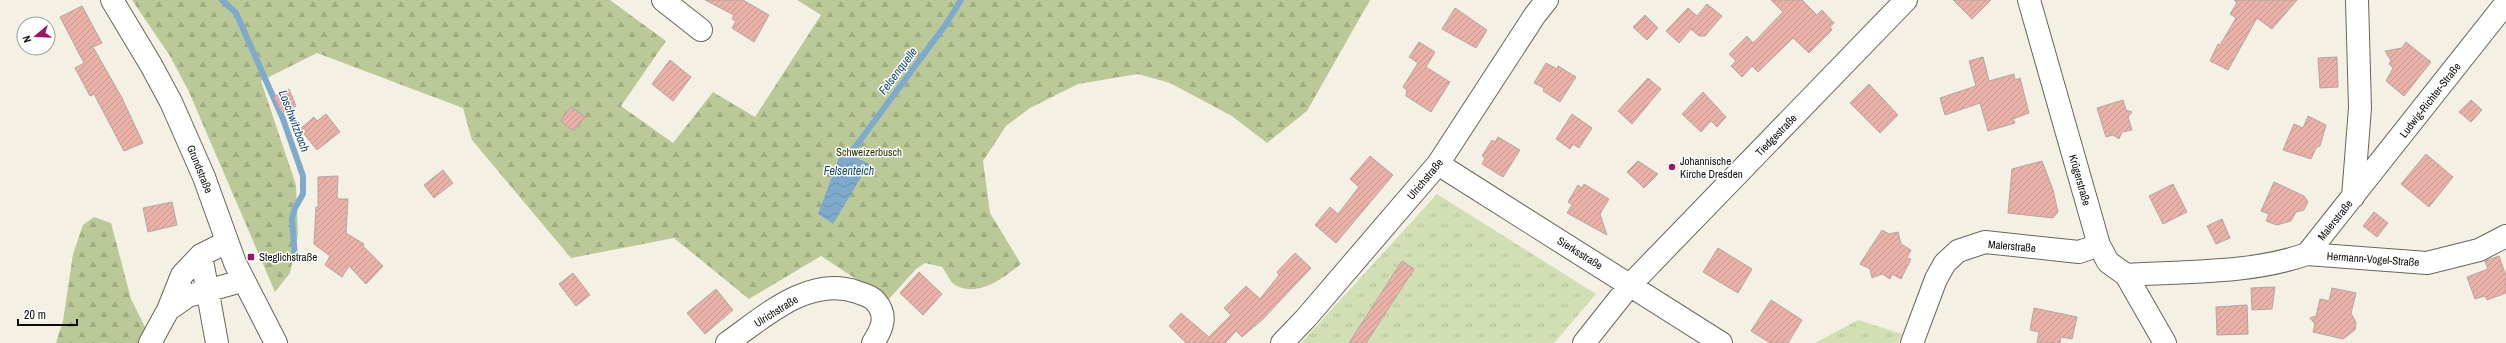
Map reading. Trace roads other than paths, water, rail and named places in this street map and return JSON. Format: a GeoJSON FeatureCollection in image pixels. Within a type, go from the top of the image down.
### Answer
{"type":"FeatureCollection","features":[{"type":"Feature","properties":{"kind":"street","name":"Grundstraße"},"geometry":{"type":"LineString","coordinates":[[112,0],[151,65],[174,108],[204,177],[226,242],[242,281],[276,343]]}},
{"type":"Feature","properties":{"kind":"street"},"geometry":{"type":"LineString","coordinates":[[663,0],[701,30]]}},
{"type":"Feature","properties":{"kind":"street","name":"Ulrichstraße"},"geometry":{"type":"LineString","coordinates":[[1282,343],[1306,318],[1438,164],[1535,15],[1547,0]]}},
{"type":"Feature","properties":{"kind":"street","name":"Tiedgestraße"},"geometry":{"type":"LineString","coordinates":[[1584,343],[1630,285],[1906,0]]}},
{"type":"Feature","properties":{"kind":"street","name":"Krügerstraße"},"geometry":{"type":"LineString","coordinates":[[2029,0],[2099,245],[2108,262],[2126,275],[2165,343]]}},
{"type":"Feature","properties":{"kind":"street","name":"Malerstraße"},"geometry":{"type":"LineString","coordinates":[[2307,254],[2353,197],[2360,108],[2357,0]]}},
{"type":"Feature","properties":{"kind":"street","name":"Ludwig-Richter-Straße"},"geometry":{"type":"LineString","coordinates":[[2353,197],[2506,3]]}},
{"type":"Feature","properties":{"kind":"street","name":"Sierksstraße"},"geometry":{"type":"LineString","coordinates":[[1438,164],[1721,343]]}},
{"type":"Feature","properties":{"kind":"street","name":"Hermann-Vogel-Straße"},"geometry":{"type":"LineString","coordinates":[[2307,254],[2427,263],[2480,250],[2506,236]]}},
{"type":"Feature","properties":{"kind":"street"},"geometry":{"type":"LineString","coordinates":[[150,343],[168,310],[182,275],[201,255],[226,242]]}},
{"type":"Feature","properties":{"kind":"street","name":"Malerstraße"},"geometry":{"type":"LineString","coordinates":[[1912,343],[1936,279],[1945,263],[1958,251],[1985,242],[2079,252],[2099,245]]}},
{"type":"Feature","properties":{"kind":"street"},"geometry":{"type":"LineString","coordinates":[[2126,275],[2247,268],[2283,262],[2307,254]]}},
{"type":"Feature","properties":{"kind":"street"},"geometry":{"type":"LineString","coordinates":[[201,255],[217,343]]}},
{"type":"Feature","properties":{"kind":"street"},"geometry":{"type":"LineString","coordinates":[[168,310],[188,296],[242,281]]}},
{"type":"Feature","properties":{"kind":"street","name":"Ulrichstraße"},"geometry":{"type":"LineString","coordinates":[[727,343],[787,301],[803,294],[832,288],[850,290],[871,297],[879,306],[884,316],[882,328],[873,343]]}},
{"type":"Feature","properties":{"kind":"water","name":"Felsenteich"},"geometry":{"type":"Polygon","coordinates":[[[842,150],[869,164],[833,224],[818,214],[842,150]]]}},
{"type":"Feature","properties":{"kind":"waterway","name":"Loschwitzbach"},"geometry":{"type":"LineString","coordinates":[[222,0],[236,13],[283,119],[303,176],[303,194],[295,208],[292,218],[295,258]]}},
{"type":"Feature","properties":{"kind":"waterway","name":"Felsenquelle"},"geometry":{"type":"LineString","coordinates":[[850,154],[944,27],[961,0]]}},
{"type":"Feature","properties":{"kind":"place","name":"Johannische Kirche Dresden"},"geometry":{"type":"Point","coordinates":[1672,167]}},
{"type":"Feature","properties":{"kind":"place","name":"Steglichstraße"},"geometry":{"type":"Point","coordinates":[251,257]}},
{"type":"Feature","properties":{"kind":"park label","name":"Schweizerbusch"},"geometry":{"type":"Point","coordinates":[869,152]}}]}
